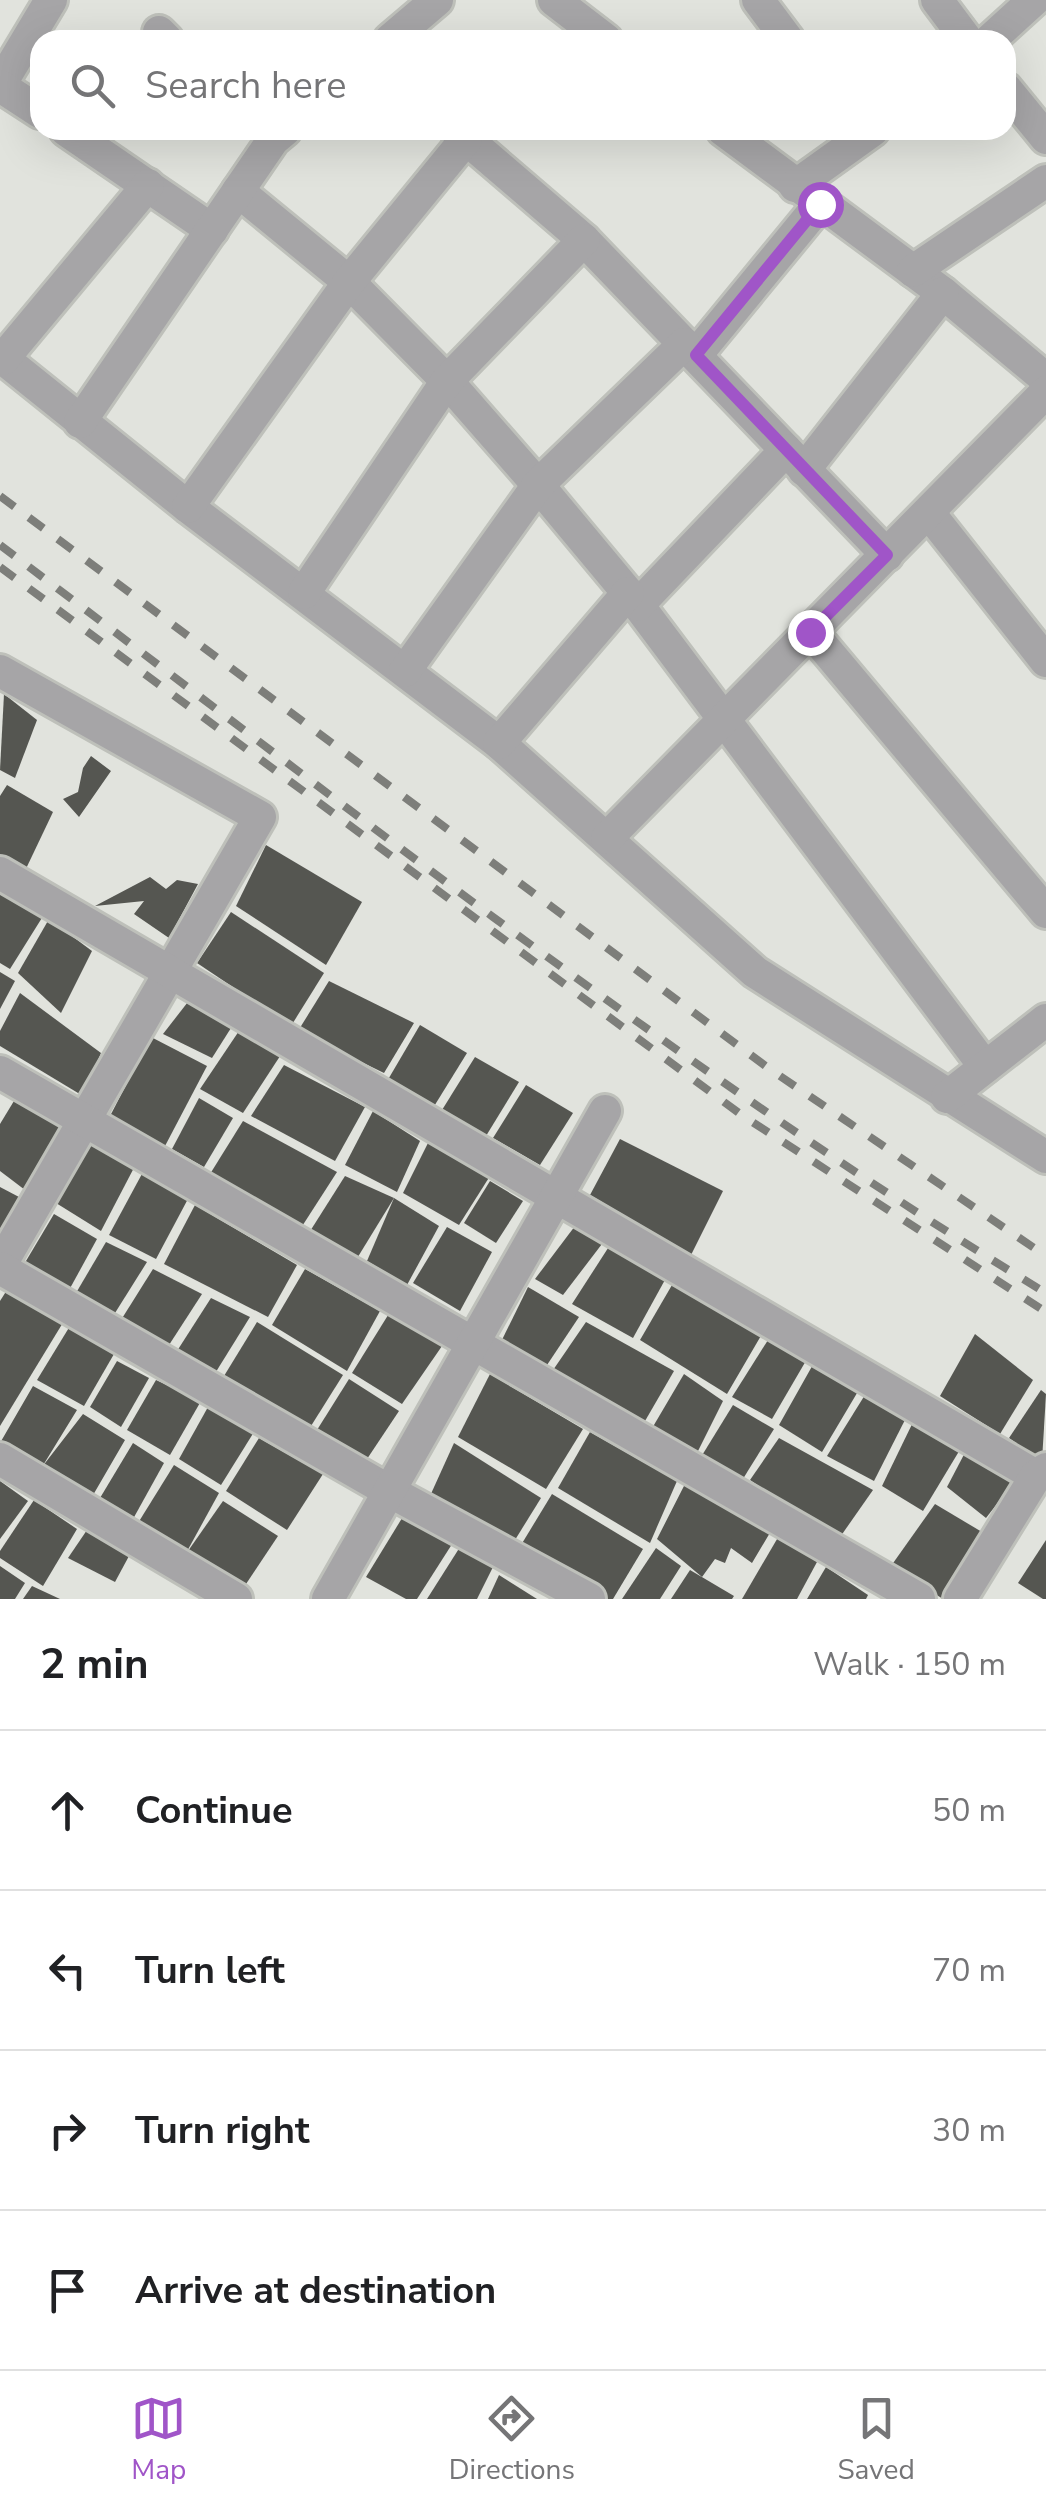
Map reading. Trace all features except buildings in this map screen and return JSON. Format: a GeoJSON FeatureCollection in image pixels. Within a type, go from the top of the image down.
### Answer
{"type":"FeatureCollection","features":[{"type":"Feature","properties":{"kind":"street"},"geometry":{"type":"LineString","coordinates":[[33,30],[51,0]]}},
{"type":"Feature","properties":{"kind":"street"},"geometry":{"type":"LineString","coordinates":[[402,30],[437,0]]}},
{"type":"Feature","properties":{"kind":"street"},"geometry":{"type":"LineString","coordinates":[[554,0],[593,30]]}},
{"type":"Feature","properties":{"kind":"street"},"geometry":{"type":"LineString","coordinates":[[758,0],[780,30]]}},
{"type":"Feature","properties":{"kind":"street"},"geometry":{"type":"LineString","coordinates":[[938,0],[960,30]]}},
{"type":"Feature","properties":{"kind":"street"},"geometry":{"type":"LineString","coordinates":[[1001,30],[1034,0]]}},
{"type":"Feature","properties":{"kind":"street"},"geometry":{"type":"LineString","coordinates":[[30,35],[0,85],[30,105]]}},
{"type":"Feature","properties":{"kind":"street"},"geometry":{"type":"LineString","coordinates":[[1016,101],[1046,138]]}},
{"type":"Feature","properties":{"kind":"street"},"geometry":{"type":"LineString","coordinates":[[81,140],[212,230]]}},
{"type":"Feature","properties":{"kind":"street"},"geometry":{"type":"LineString","coordinates":[[80,422],[270,140]]}},
{"type":"Feature","properties":{"kind":"street"},"geometry":{"type":"LineString","coordinates":[[188,507],[456,140]]}},
{"type":"Feature","properties":{"kind":"street"},"geometry":{"type":"LineString","coordinates":[[468,140],[584,240],[887,555]]}},
{"type":"Feature","properties":{"kind":"street"},"geometry":{"type":"LineString","coordinates":[[735,140],[943,294],[1046,379]]}},
{"type":"Feature","properties":{"kind":"street"},"geometry":{"type":"LineString","coordinates":[[405,671],[538,486],[690,350],[808,195],[857,140]]}},
{"type":"Feature","properties":{"kind":"street"},"geometry":{"type":"LineString","coordinates":[[913,271],[1046,181]]}},
{"type":"Feature","properties":{"kind":"street"},"geometry":{"type":"LineString","coordinates":[[148,185],[1,358],[188,507],[499,743],[755,972],[1046,1158]]}},
{"type":"Feature","properties":{"kind":"street"},"geometry":{"type":"LineString","coordinates":[[238,191],[349,282],[447,382],[538,486],[633,599],[986,1067]]}},
{"type":"Feature","properties":{"kind":"street"},"geometry":{"type":"LineString","coordinates":[[304,592],[447,382],[584,240]]}},
{"type":"Feature","properties":{"kind":"street"},"geometry":{"type":"LineString","coordinates":[[499,743],[633,599],[795,460],[943,294]]}},
{"type":"Feature","properties":{"kind":"street"},"geometry":{"type":"LineString","coordinates":[[607,838],[1046,392]]}},
{"type":"Feature","properties":{"kind":"street"},"geometry":{"type":"LineString","coordinates":[[929,514],[1046,661]]}},
{"type":"Feature","properties":{"kind":"street"},"geometry":{"type":"LineString","coordinates":[[810,632],[1046,912]]}},
{"type":"Feature","properties":{"kind":"street"},"geometry":{"type":"LineString","coordinates":[[0,671],[260,818],[0,1267],[389,1491],[588,1599]]}},
{"type":"Feature","properties":{"kind":"street"},"geometry":{"type":"LineString","coordinates":[[0,873],[556,1197],[1041,1472],[960,1599]]}},
{"type":"Feature","properties":{"kind":"street"},"geometry":{"type":"LineString","coordinates":[[948,1097],[1046,1020]]}},
{"type":"Feature","properties":{"kind":"street"},"geometry":{"type":"LineString","coordinates":[[0,1072],[919,1599]]}},
{"type":"Feature","properties":{"kind":"street"},"geometry":{"type":"LineString","coordinates":[[328,1599],[605,1110]]}},
{"type":"Feature","properties":{"kind":"street"},"geometry":{"type":"LineString","coordinates":[[0,1460],[236,1599]]}},
{"type":"Feature","properties":{"kind":"railway"},"geometry":{"type":"LineString","coordinates":[[0,496],[771,1070],[1046,1256]]}},
{"type":"Feature","properties":{"kind":"railway"},"geometry":{"type":"LineString","coordinates":[[0,545],[644,1027],[910,1208],[1046,1293]]}},
{"type":"Feature","properties":{"kind":"railway"},"geometry":{"type":"LineString","coordinates":[[0,567],[743,1116],[1046,1312]]}},
{"type":"Feature","properties":{"kind":"route"},"geometry":{"type":"LineString","coordinates":[[810,632],[887,555],[696,355],[820,204]]}}]}
